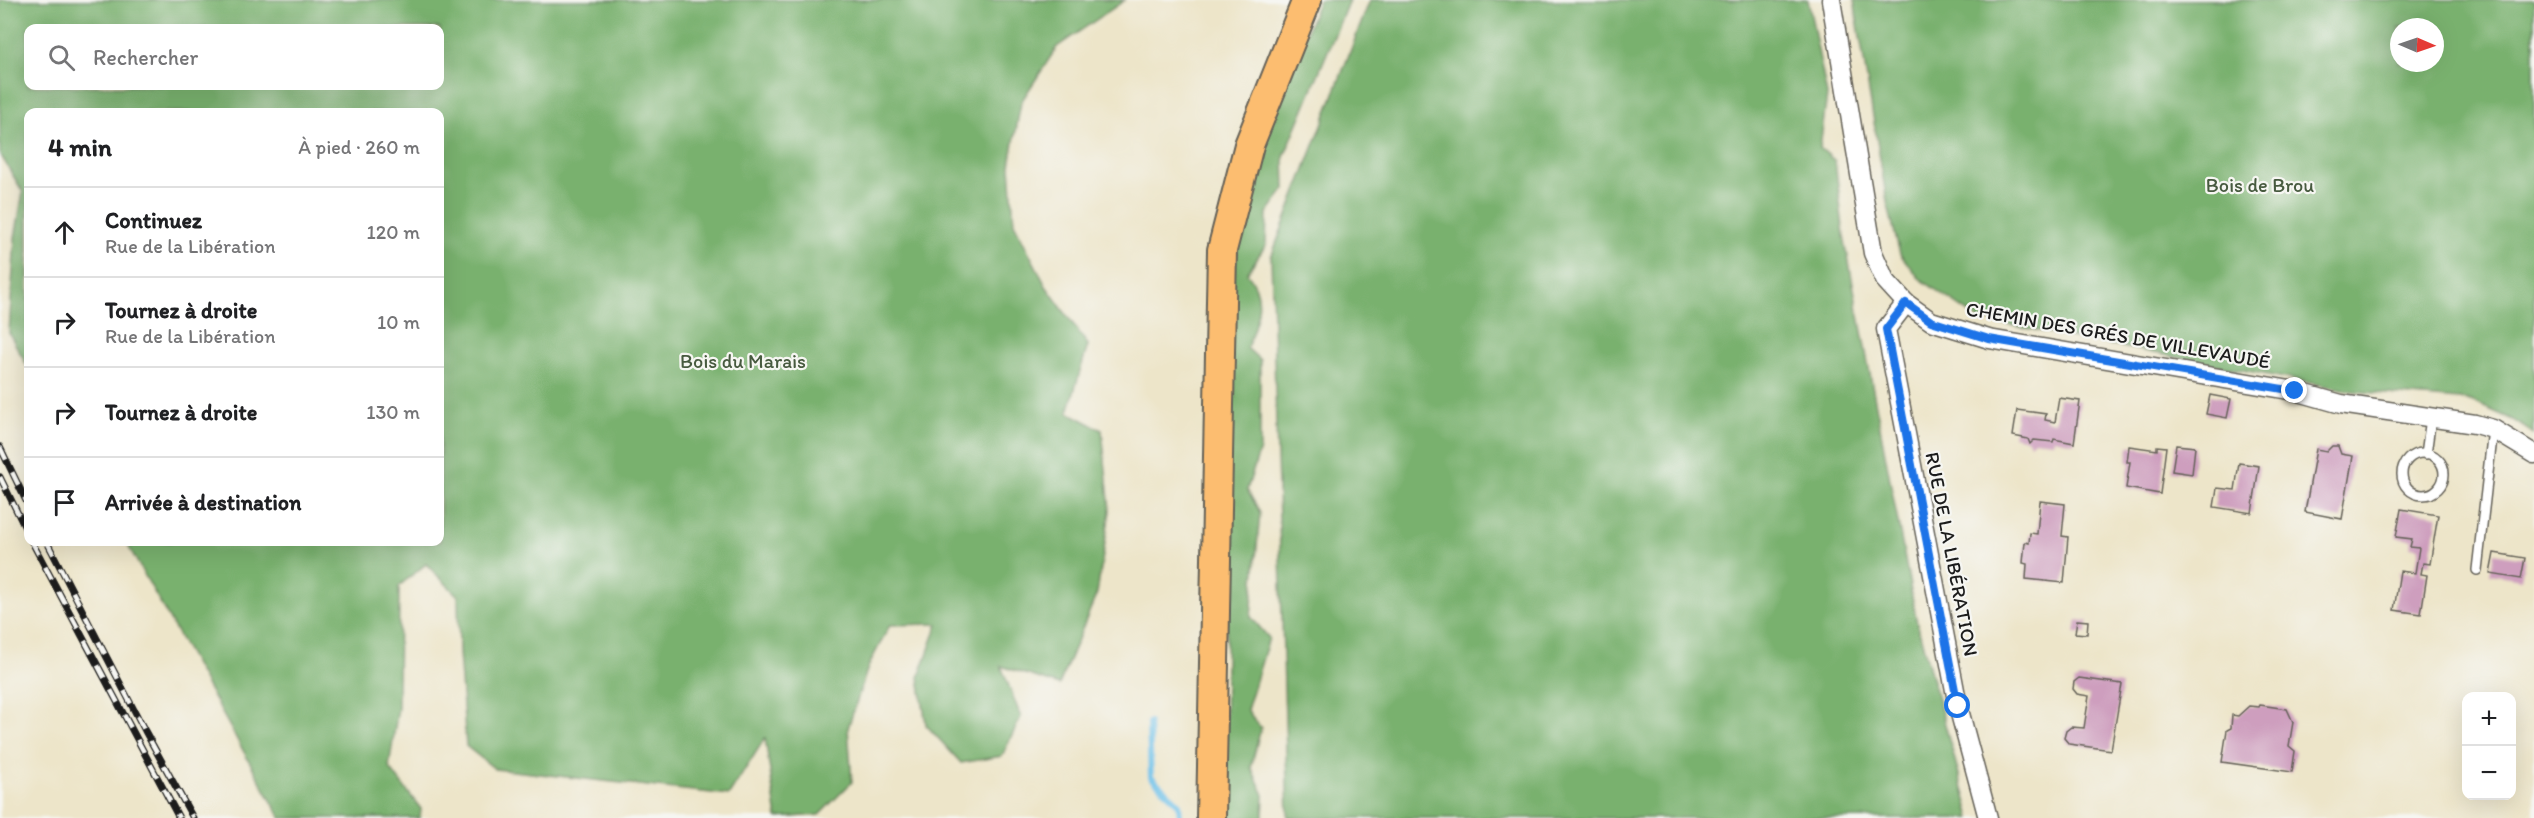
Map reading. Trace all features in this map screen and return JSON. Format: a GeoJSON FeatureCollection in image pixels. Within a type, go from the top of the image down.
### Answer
{"type":"FeatureCollection","features":[{"type":"Feature","properties":{"kind":"main road"},"geometry":{"type":"LineString","coordinates":[[1211,818],[1222,250],[1249,145],[1307,0]]}},
{"type":"Feature","properties":{"kind":"street","name":"CHEMIN DES GRÉS DE VILLEVAUDÉ"},"geometry":{"type":"LineString","coordinates":[[1831,0],[1873,253],[1885,280],[1906,303],[1931,321],[1989,339],[2295,391],[2342,404],[2475,423],[2493,429],[2534,454]]}},
{"type":"Feature","properties":{"kind":"street","name":"RUE DE LA LIBÉRATION"},"geometry":{"type":"LineString","coordinates":[[1906,303],[1886,329],[1958,706],[1988,818]]}},
{"type":"Feature","properties":{"kind":"lane"},"geometry":{"type":"LineString","coordinates":[[2426,454],[2431,418]]}},
{"type":"Feature","properties":{"kind":"lane"},"geometry":{"type":"LineString","coordinates":[[2477,570],[2493,429]]}},
{"type":"Feature","properties":{"kind":"lane"},"geometry":{"type":"LineString","coordinates":[[2426,454],[2438,460],[2443,474],[2438,488],[2432,493],[2419,495],[2407,488],[2402,476],[2403,468],[2411,457],[2426,454]]}},
{"type":"Feature","properties":{"kind":"green space","name":"Bois du Marais"},"geometry":{"type":"Polygon","coordinates":[[[0,0],[1125,0],[1057,47],[1021,102],[1010,165],[1014,223],[1046,286],[1088,345],[1068,412],[1102,430],[1110,511],[1097,593],[1059,685],[1001,666],[1021,717],[1002,756],[961,763],[926,725],[919,677],[938,624],[890,625],[868,667],[848,728],[852,782],[819,815],[777,818],[765,738],[729,795],[495,769],[466,746],[459,653],[458,596],[426,564],[399,586],[398,708],[389,767],[421,809],[420,818],[281,818],[128,546],[444,546],[444,108],[24,108],[24,360],[9,333],[15,238],[23,192],[0,154],[0,0]]]}},
{"type":"Feature","properties":{"kind":"green space"},"geometry":{"type":"Polygon","coordinates":[[[1319,0],[1349,0],[1284,157],[1285,189],[1267,213],[1266,245],[1247,273],[1257,291],[1259,300],[1247,348],[1260,360],[1260,449],[1247,490],[1260,512],[1251,617],[1269,638],[1247,710],[1261,728],[1251,767],[1264,795],[1263,818],[1224,818],[1231,295],[1239,237],[1257,155],[1319,0]]]}},
{"type":"Feature","properties":{"kind":"green space"},"geometry":{"type":"Polygon","coordinates":[[[1370,0],[1808,0],[1827,95],[1820,148],[1835,161],[1844,236],[1917,623],[1971,818],[1288,818],[1271,257],[1370,0]]]}},
{"type":"Feature","properties":{"kind":"green space","name":"Bois de Brou"},"geometry":{"type":"Polygon","coordinates":[[[1854,0],[2534,0],[2534,434],[2513,420],[2471,401],[2352,391],[1978,319],[1919,278],[1900,254],[1887,202],[1854,0]]]}},
{"type":"Feature","properties":{"kind":"building"},"geometry":{"type":"Polygon","coordinates":[[[2210,395],[2231,399],[2227,418],[2206,414],[2210,395]]]}},
{"type":"Feature","properties":{"kind":"building"},"geometry":{"type":"Polygon","coordinates":[[[2059,398],[2080,401],[2074,443],[2054,439],[2053,442],[2034,440],[2030,444],[2028,439],[2013,436],[2017,410],[2046,414],[2045,420],[2055,422],[2059,398]]]}},
{"type":"Feature","properties":{"kind":"building"},"geometry":{"type":"Polygon","coordinates":[[[2176,445],[2195,447],[2192,474],[2172,471],[2176,445]]]}},
{"type":"Feature","properties":{"kind":"building"},"geometry":{"type":"Polygon","coordinates":[[[2129,446],[2157,450],[2157,446],[2166,447],[2160,494],[2126,488],[2130,462],[2127,462],[2129,446]]]}},
{"type":"Feature","properties":{"kind":"building"},"geometry":{"type":"Polygon","coordinates":[[[2332,446],[2338,446],[2341,454],[2353,456],[2342,519],[2305,512],[2316,449],[2327,451],[2332,446]]]}},
{"type":"Feature","properties":{"kind":"building"},"geometry":{"type":"Polygon","coordinates":[[[2239,463],[2259,466],[2252,513],[2214,507],[2217,488],[2235,490],[2239,463]]]}},
{"type":"Feature","properties":{"kind":"building"},"geometry":{"type":"Polygon","coordinates":[[[2040,501],[2065,504],[2062,536],[2068,537],[2064,583],[2026,579],[2027,564],[2023,563],[2025,542],[2029,543],[2030,533],[2037,534],[2040,501]]]}},
{"type":"Feature","properties":{"kind":"building"},"geometry":{"type":"Polygon","coordinates":[[[2401,509],[2438,515],[2430,564],[2423,563],[2421,574],[2427,575],[2421,614],[2394,610],[2400,571],[2415,573],[2419,548],[2410,547],[2412,539],[2396,537],[2401,509]]]}},
{"type":"Feature","properties":{"kind":"building"},"geometry":{"type":"Polygon","coordinates":[[[2494,553],[2525,558],[2521,579],[2490,574],[2494,553]]]}},
{"type":"Feature","properties":{"kind":"building"},"geometry":{"type":"Polygon","coordinates":[[[2077,620],[2088,621],[2087,634],[2075,633],[2077,620]]]}},
{"type":"Feature","properties":{"kind":"building"},"geometry":{"type":"Polygon","coordinates":[[[2079,678],[2122,684],[2111,750],[2069,744],[2064,738],[2066,731],[2071,727],[2084,728],[2089,696],[2077,694],[2073,689],[2074,682],[2079,678]]]}},
{"type":"Feature","properties":{"kind":"building"},"geometry":{"type":"Polygon","coordinates":[[[2260,705],[2287,709],[2293,722],[2289,746],[2295,751],[2292,772],[2222,762],[2232,715],[2238,716],[2249,706],[2259,707],[2260,705]]]}},
{"type":"Feature","properties":{"kind":"waterway"},"geometry":{"type":"LineString","coordinates":[[1149,723],[1151,777],[1179,804],[1180,818]]}},
{"type":"Feature","properties":{"kind":"railway"},"geometry":{"type":"LineString","coordinates":[[0,447],[24,497]]}},
{"type":"Feature","properties":{"kind":"railway"},"geometry":{"type":"LineString","coordinates":[[0,477],[24,526]]}},
{"type":"Feature","properties":{"kind":"railway"},"geometry":{"type":"LineString","coordinates":[[34,546],[179,818]]}},
{"type":"Feature","properties":{"kind":"railway"},"geometry":{"type":"LineString","coordinates":[[49,546],[193,818]]}},
{"type":"Feature","properties":{"kind":"route"},"geometry":{"type":"LineString","coordinates":[[1958,706],[1886,329],[1906,303],[1931,321],[1989,339],[2295,391]]}}]}
